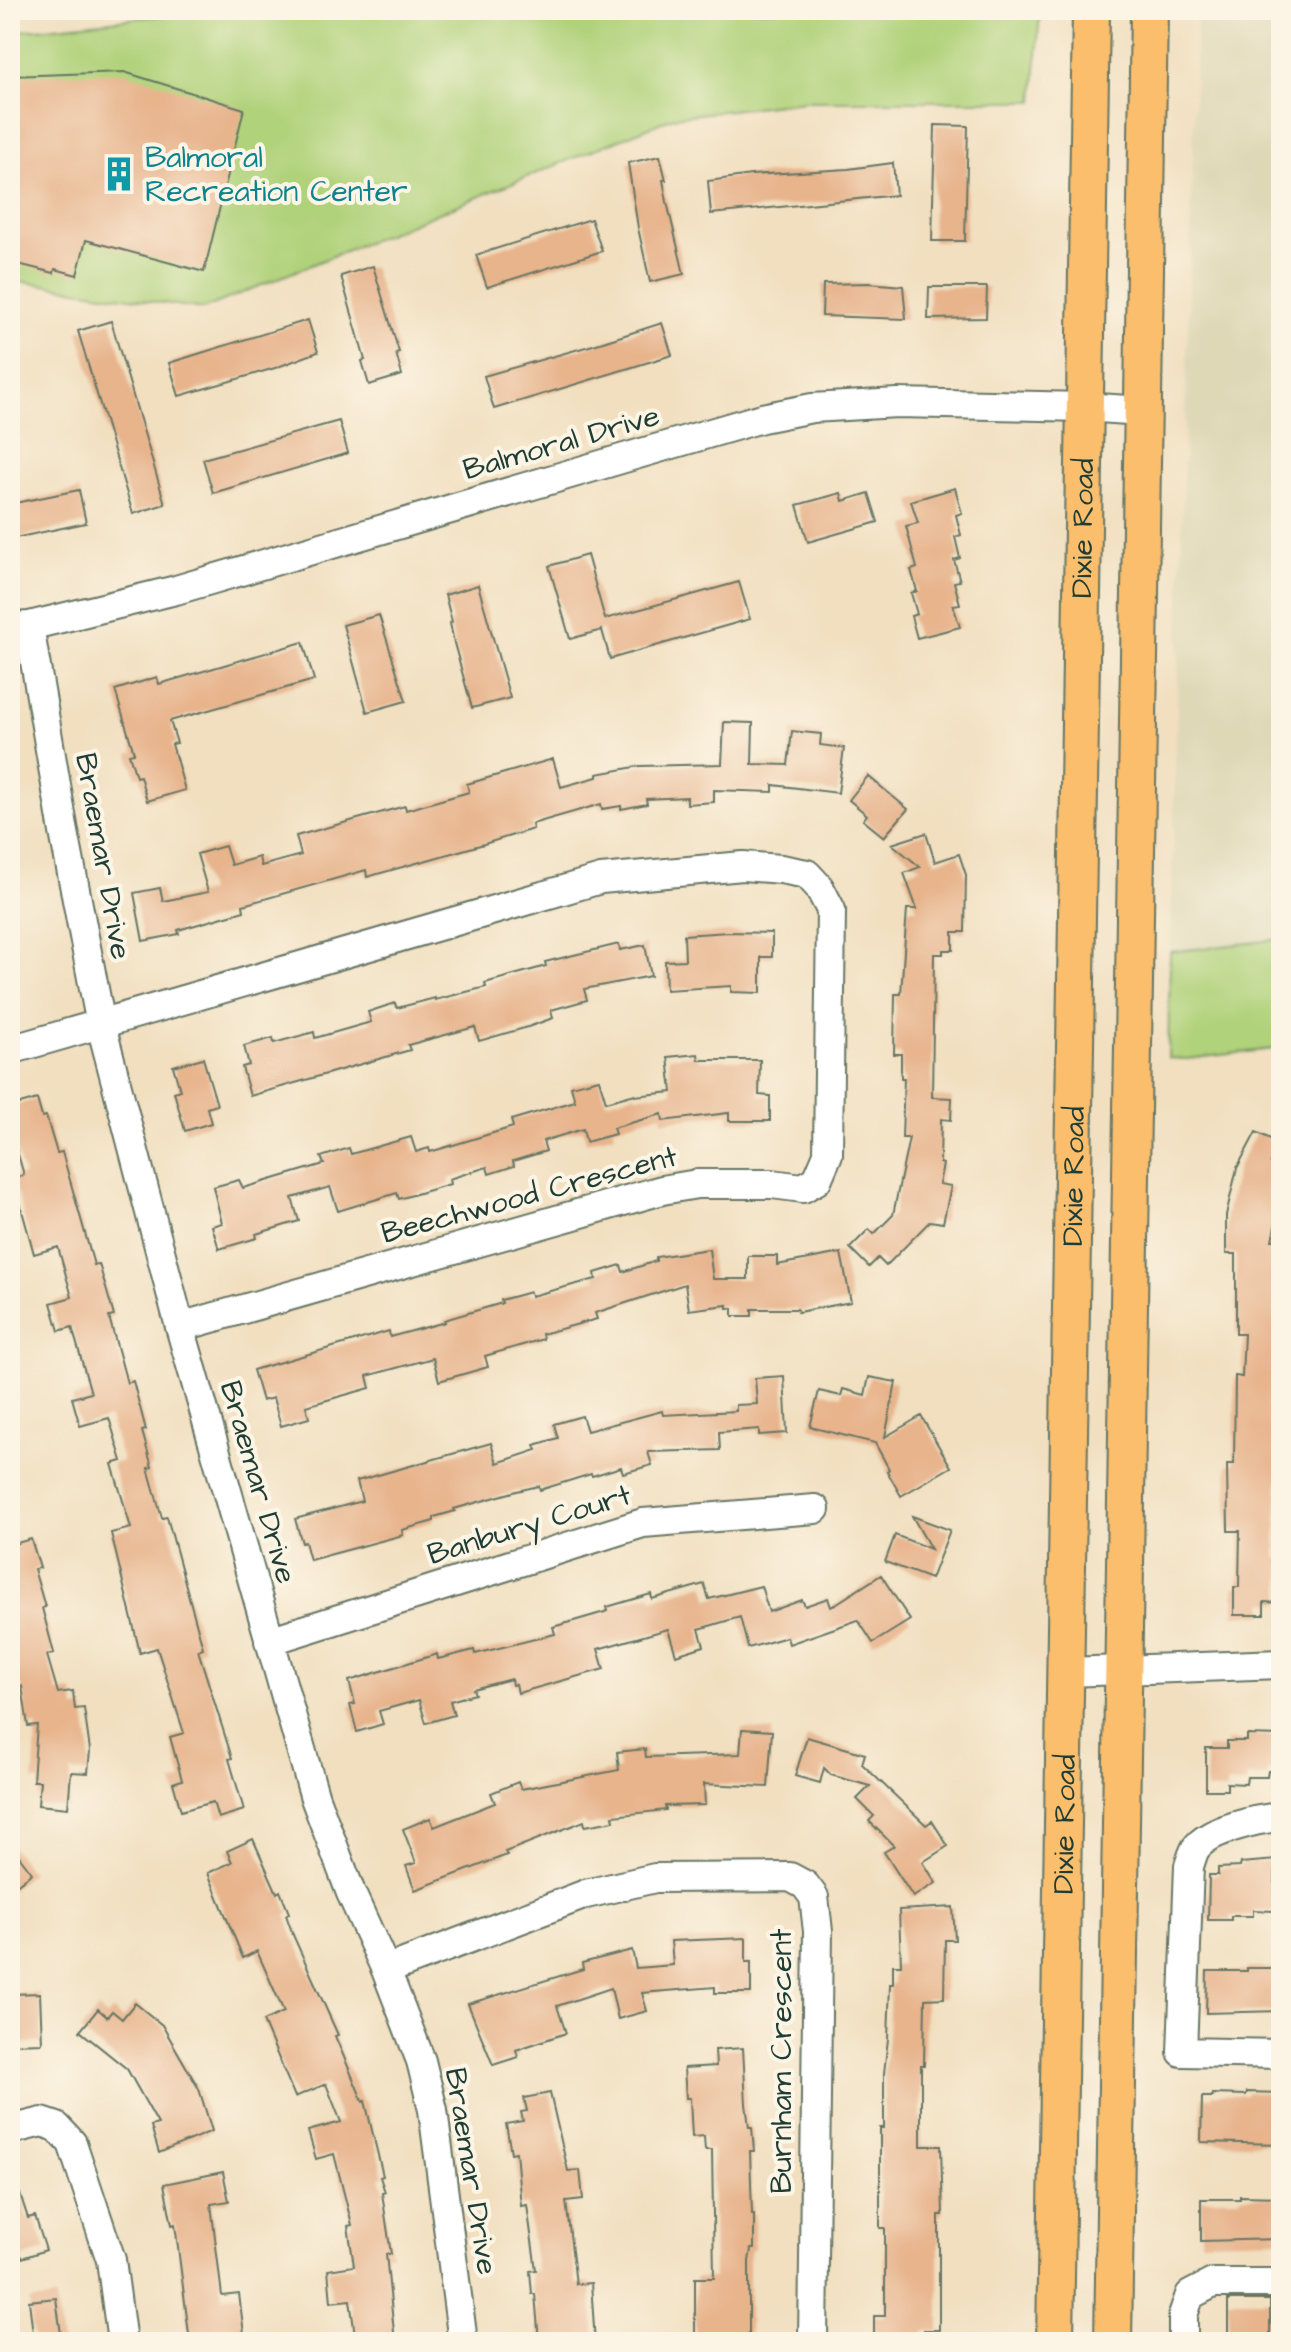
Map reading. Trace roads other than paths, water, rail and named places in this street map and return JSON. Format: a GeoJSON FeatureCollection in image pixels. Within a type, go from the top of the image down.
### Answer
{"type":"FeatureCollection","features":[{"type":"Feature","properties":{"kind":"main road","name":"Dixie Road"},"geometry":{"type":"LineString","coordinates":[[1055,2342],[1068,1672],[1072,1149],[1091,10]]}},
{"type":"Feature","properties":{"kind":"main road","name":"Dixie Road"},"geometry":{"type":"LineString","coordinates":[[1113,2342],[1149,10]]}},
{"type":"Feature","properties":{"kind":"street","name":"Balmoral Drive"},"geometry":{"type":"LineString","coordinates":[[20,627],[176,590],[762,418],[812,408],[897,403],[1142,411]]}},
{"type":"Feature","properties":{"kind":"street","name":"Braemar Drive"},"geometry":{"type":"LineString","coordinates":[[20,627],[101,1025],[180,1327],[315,1798],[421,2061],[433,2110],[463,2342]]}},
{"type":"Feature","properties":{"kind":"street","name":"Beechwood Crescent"},"geometry":{"type":"LineString","coordinates":[[10,1050],[601,879],[743,866],[807,874],[819,887],[831,910],[828,1154],[817,1180],[803,1188],[772,1184],[697,1184],[662,1190],[180,1327]]}},
{"type":"Feature","properties":{"kind":"street","name":"Banbury Court"},"geometry":{"type":"LineString","coordinates":[[269,1641],[643,1523],[815,1509]]}},
{"type":"Feature","properties":{"kind":"street"},"geometry":{"type":"LineString","coordinates":[[1068,1672],[1281,1664]]}},
{"type":"Feature","properties":{"kind":"street"},"geometry":{"type":"LineString","coordinates":[[1281,1817],[1215,1833],[1196,1848],[1189,1866],[1182,2052],[1281,2054]]}},
{"type":"Feature","properties":{"kind":"street","name":"Burnham Crescent"},"geometry":{"type":"LineString","coordinates":[[386,1970],[586,1894],[655,1878],[790,1877],[805,1885],[814,1897],[818,1931],[813,2342]]}},
{"type":"Feature","properties":{"kind":"street"},"geometry":{"type":"LineString","coordinates":[[10,2130],[42,2122],[57,2127],[72,2143],[111,2260],[122,2342]]}},
{"type":"Feature","properties":{"kind":"street"},"geometry":{"type":"LineString","coordinates":[[1183,2342],[1183,2315],[1190,2295],[1213,2283],[1281,2283]]}},
{"type":"Feature","properties":{"kind":"place","name":"Balmoral Recreation Center"},"geometry":{"type":"Point","coordinates":[119,174]}}]}
